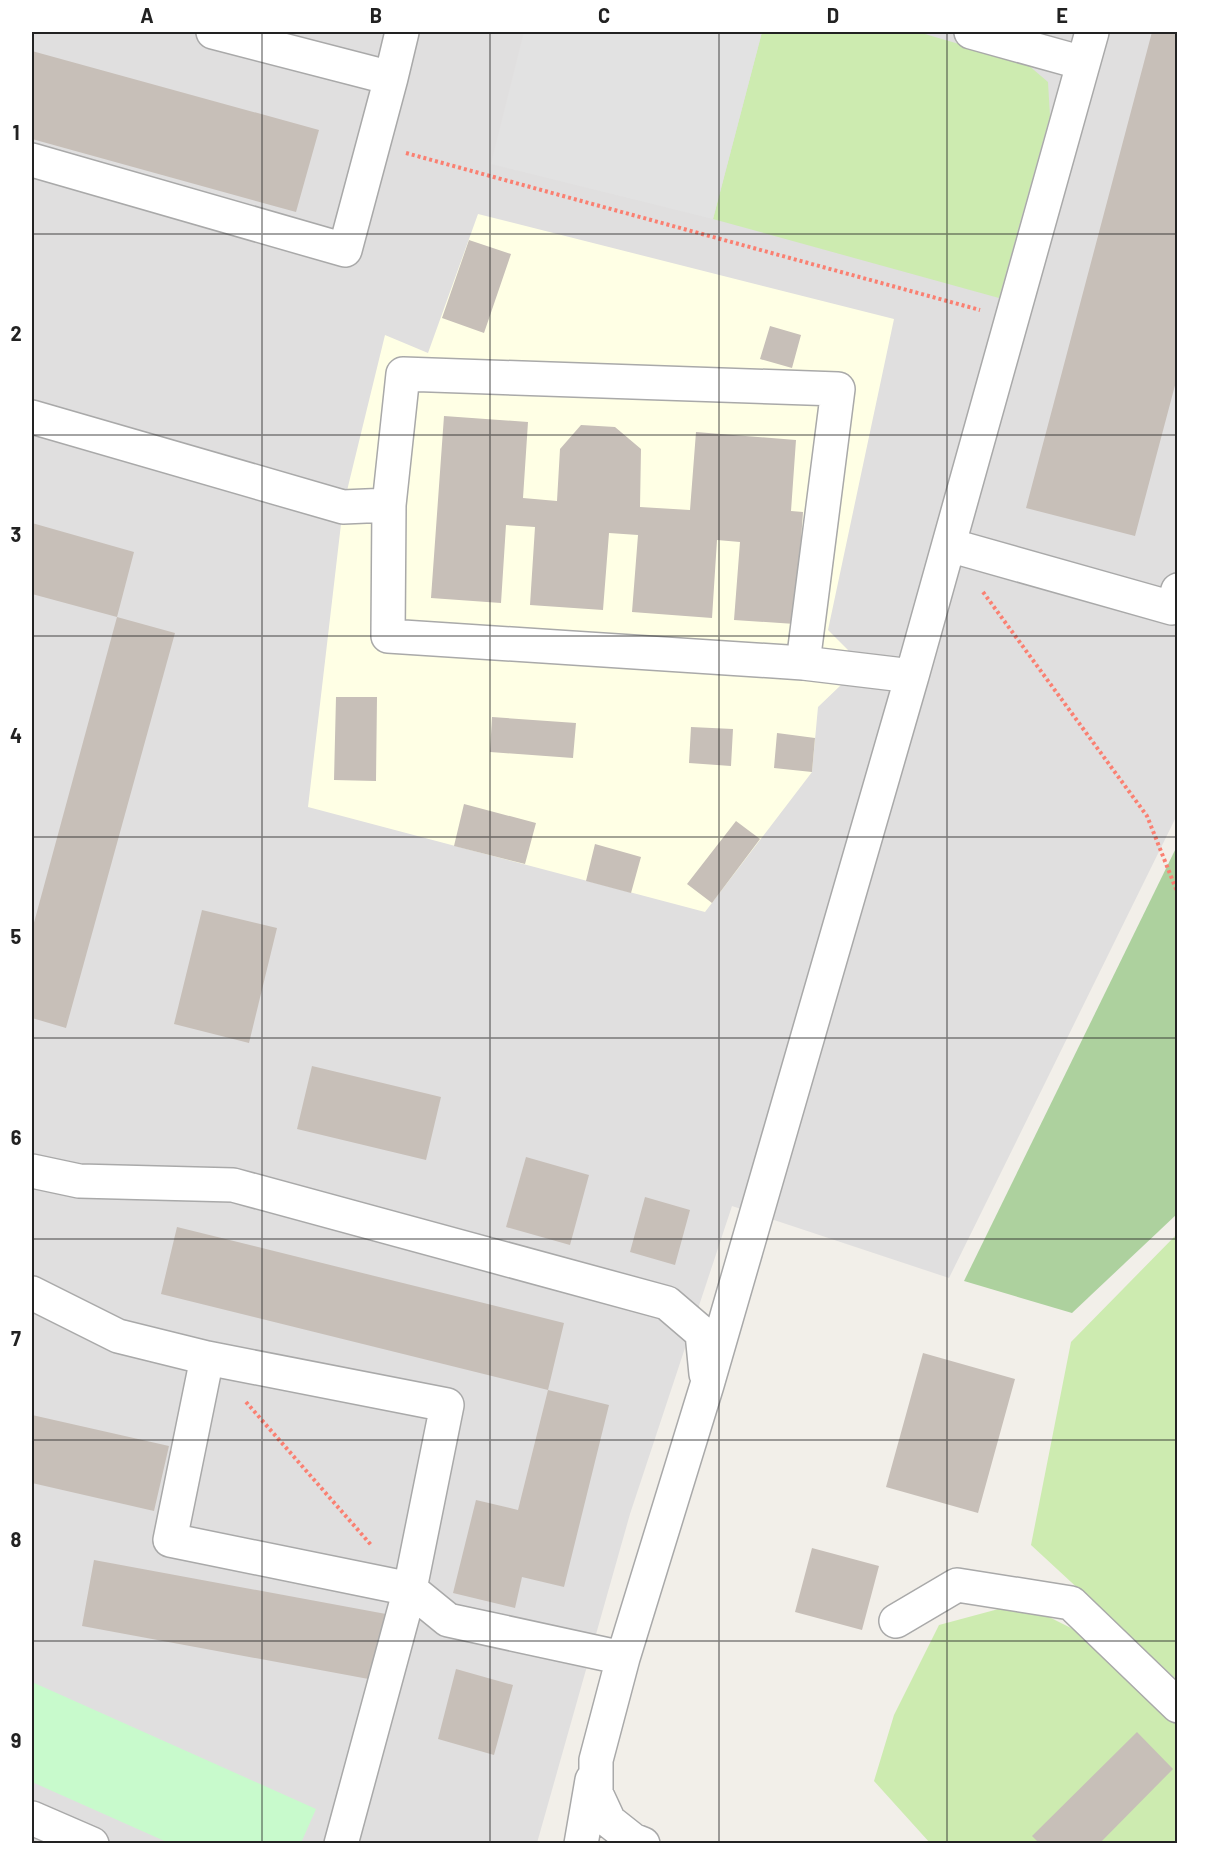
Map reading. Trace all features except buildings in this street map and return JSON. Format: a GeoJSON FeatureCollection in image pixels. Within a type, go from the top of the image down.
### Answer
{"type":"FeatureCollection","features":[{"type":"Feature","properties":{"kind":"street"},"geometry":{"type":"LineString","coordinates":[[213,32],[391,78]]}},
{"type":"Feature","properties":{"kind":"street"},"geometry":{"type":"LineString","coordinates":[[32,160],[345,250],[402,32]]}},
{"type":"Feature","properties":{"kind":"street"},"geometry":{"type":"LineString","coordinates":[[581,1844],[596,1760],[623,1658],[707,1385],[950,545],[1092,32]]}},
{"type":"Feature","properties":{"kind":"street"},"geometry":{"type":"LineString","coordinates":[[990,34],[1083,63]]}},
{"type":"Feature","properties":{"kind":"street"},"geometry":{"type":"LineString","coordinates":[[803,663],[838,389],[403,374],[389,505],[388,636],[803,663],[912,676]]}},
{"type":"Feature","properties":{"kind":"street"},"geometry":{"type":"LineString","coordinates":[[32,417],[343,507],[389,505]]}},
{"type":"Feature","properties":{"kind":"street"},"geometry":{"type":"LineString","coordinates":[[950,545],[1172,608],[1178,590]]}},
{"type":"Feature","properties":{"kind":"street"},"geometry":{"type":"LineString","coordinates":[[32,1171],[79,1181],[233,1185],[667,1303],[702,1333],[707,1385]]}},
{"type":"Feature","properties":{"kind":"street"},"geometry":{"type":"LineString","coordinates":[[32,1293],[118,1336],[207,1358],[447,1405],[410,1589],[341,1844]]}},
{"type":"Feature","properties":{"kind":"street"},"geometry":{"type":"LineString","coordinates":[[207,1358],[170,1540],[410,1589],[448,1620],[623,1658]]}},
{"type":"Feature","properties":{"kind":"street"},"geometry":{"type":"LineString","coordinates":[[896,1621],[957,1585],[1071,1603],[1178,1706]]}},
{"type":"Feature","properties":{"kind":"street"},"geometry":{"type":"LineString","coordinates":[[596,1760],[596,1793],[609,1821],[633,1840],[643,1844]]}},
{"type":"Feature","properties":{"kind":"street"},"geometry":{"type":"LineString","coordinates":[[32,1818],[92,1844]]}},
{"type":"Feature","properties":{"kind":"path"},"geometry":{"type":"LineString","coordinates":[[373,144],[1014,319]]}},
{"type":"Feature","properties":{"kind":"path"},"geometry":{"type":"LineString","coordinates":[[950,545],[1146,816],[1178,894]]}},
{"type":"Feature","properties":{"kind":"path"},"geometry":{"type":"LineString","coordinates":[[207,1358],[410,1589]]}},
{"type":"Feature","properties":{"kind":"shaded area"},"geometry":{"type":"Polygon","coordinates":[[[32,32],[1177,32],[1177,815],[949,1278],[732,1206],[630,1514],[537,1843],[32,1844],[32,32]]]}},
{"type":"Feature","properties":{"kind":"shaded area"},"geometry":{"type":"Polygon","coordinates":[[[524,32],[762,32],[713,219],[491,164],[524,32]]]}},
{"type":"Feature","properties":{"kind":"shaded area"},"geometry":{"type":"Polygon","coordinates":[[[478,214],[894,319],[828,630],[848,650],[841,685],[818,707],[812,772],[705,912],[308,807],[343,507],[385,335],[428,353],[478,214]]]}},
{"type":"Feature","properties":{"kind":"green space"},"geometry":{"type":"Polygon","coordinates":[[[762,32],[918,32],[1027,64],[1048,82],[1050,116],[999,298],[713,219],[762,32]]]}},
{"type":"Feature","properties":{"kind":"green space"},"geometry":{"type":"Polygon","coordinates":[[[1177,846],[1177,1214],[1072,1313],[964,1281],[1177,846]]]}},
{"type":"Feature","properties":{"kind":"green space"},"geometry":{"type":"Polygon","coordinates":[[[1177,1234],[1177,1680],[1031,1545],[1071,1342],[1177,1234]]]}},
{"type":"Feature","properties":{"kind":"green space"},"geometry":{"type":"Polygon","coordinates":[[[1021,1603],[1089,1637],[1177,1726],[1177,1843],[930,1843],[874,1781],[894,1715],[939,1625],[1021,1603]]]}},
{"type":"Feature","properties":{"kind":"green space"},"geometry":{"type":"Polygon","coordinates":[[[32,1682],[316,1809],[301,1843],[169,1843],[32,1782],[32,1682]]]}}]}
